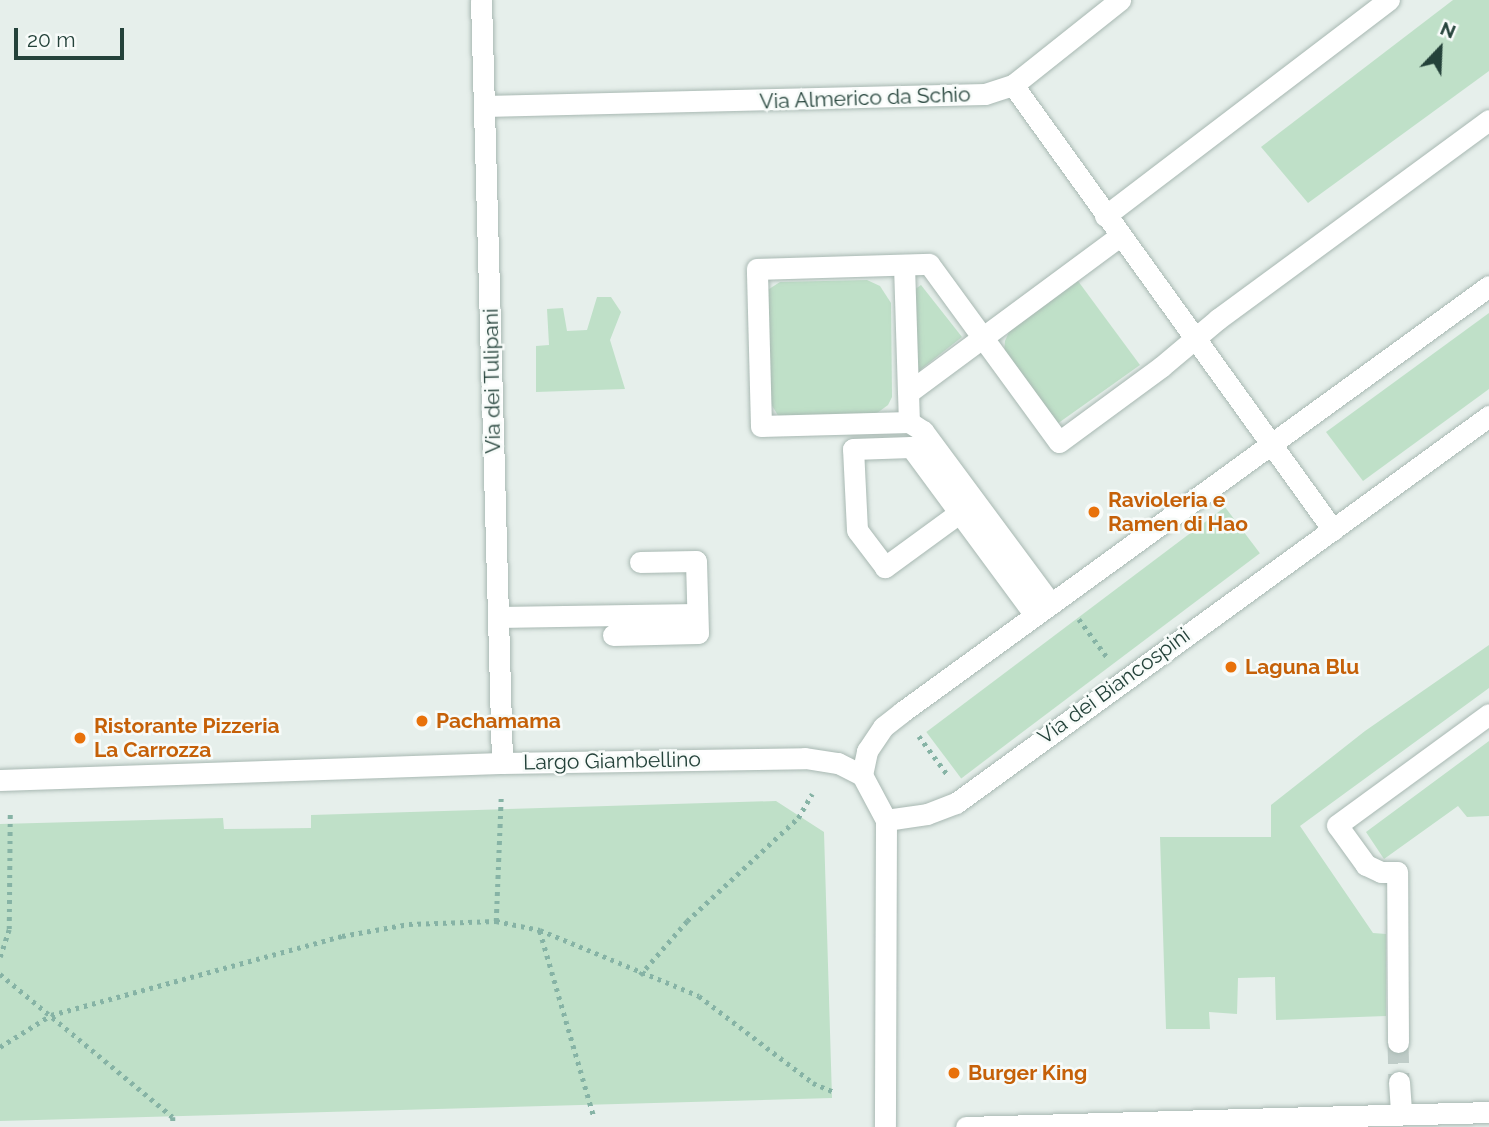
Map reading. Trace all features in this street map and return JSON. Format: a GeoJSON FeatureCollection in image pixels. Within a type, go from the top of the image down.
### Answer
{"type":"FeatureCollection","features":[{"type":"Feature","properties":{"kind":"street","name":"Via dei Tulipani"},"geometry":{"type":"LineString","coordinates":[[481,0],[502,763]]}},
{"type":"Feature","properties":{"kind":"street"},"geometry":{"type":"LineString","coordinates":[[1120,0],[1013,85],[1332,530]]}},
{"type":"Feature","properties":{"kind":"street"},"geometry":{"type":"LineString","coordinates":[[1105,216],[1389,0]]}},
{"type":"Feature","properties":{"kind":"street","name":"Via Almerico da Schio"},"geometry":{"type":"LineString","coordinates":[[484,106],[957,96],[1013,85]]}},
{"type":"Feature","properties":{"kind":"street"},"geometry":{"type":"LineString","coordinates":[[1049,605],[923,431],[909,422],[761,426],[757,269],[929,264],[1059,442],[1489,121]]}},
{"type":"Feature","properties":{"kind":"street"},"geometry":{"type":"LineString","coordinates":[[909,392],[1120,236]]}},
{"type":"Feature","properties":{"kind":"street"},"geometry":{"type":"LineString","coordinates":[[904,265],[909,422]]}},
{"type":"Feature","properties":{"kind":"street"},"geometry":{"type":"LineString","coordinates":[[885,1127],[886,820],[862,775],[867,751],[883,727],[1489,286]]}},
{"type":"Feature","properties":{"kind":"street","name":"Via dei Biancospini"},"geometry":{"type":"LineString","coordinates":[[886,820],[927,814],[956,803],[1122,678],[1489,416]]}},
{"type":"Feature","properties":{"kind":"street"},"geometry":{"type":"LineString","coordinates":[[959,513],[885,567],[857,530],[853,449],[911,447],[959,513],[1049,605]]}},
{"type":"Feature","properties":{"kind":"street"},"geometry":{"type":"LineString","coordinates":[[613,635],[698,633],[696,561],[640,562]]}},
{"type":"Feature","properties":{"kind":"street"},"geometry":{"type":"LineString","coordinates":[[498,617],[697,614]]}},
{"type":"Feature","properties":{"kind":"street"},"geometry":{"type":"LineString","coordinates":[[1398,1042],[1397,872],[1381,872],[1366,865],[1336,825],[1489,714]]}},
{"type":"Feature","properties":{"kind":"street","name":"Largo Giambellino"},"geometry":{"type":"LineString","coordinates":[[0,780],[502,763],[805,758],[838,764],[862,775]]}},
{"type":"Feature","properties":{"kind":"street"},"geometry":{"type":"LineString","coordinates":[[1399,1082],[1401,1114]]}},
{"type":"Feature","properties":{"kind":"street"},"geometry":{"type":"LineString","coordinates":[[967,1127],[1489,1112]]}},
{"type":"Feature","properties":{"kind":"path"},"geometry":{"type":"LineString","coordinates":[[1049,605],[1122,678]]}},
{"type":"Feature","properties":{"kind":"path"},"geometry":{"type":"LineString","coordinates":[[917,732],[950,778]]}},
{"type":"Feature","properties":{"kind":"path"},"geometry":{"type":"LineString","coordinates":[[640,975],[687,921],[798,818],[812,794]]}},
{"type":"Feature","properties":{"kind":"path"},"geometry":{"type":"LineString","coordinates":[[496,921],[501,796]]}},
{"type":"Feature","properties":{"kind":"path"},"geometry":{"type":"LineString","coordinates":[[0,957],[9,929],[10,814]]}},
{"type":"Feature","properties":{"kind":"path"},"geometry":{"type":"LineString","coordinates":[[0,1047],[51,1015],[342,936],[409,924],[496,921],[540,930],[640,975],[699,996],[813,1083],[836,1093]]}},
{"type":"Feature","properties":{"kind":"path"},"geometry":{"type":"LineString","coordinates":[[540,930],[593,1114]]}},
{"type":"Feature","properties":{"kind":"path"},"geometry":{"type":"LineString","coordinates":[[0,974],[173,1117],[173,1122]]}},
{"type":"Feature","properties":{"kind":"green space"},"geometry":{"type":"Polygon","coordinates":[[[1453,0],[1489,0],[1489,71],[1308,203],[1261,147],[1453,0]]]}},
{"type":"Feature","properties":{"kind":"green space"},"geometry":{"type":"Polygon","coordinates":[[[867,280],[880,286],[891,303],[892,397],[888,405],[873,416],[779,417],[766,396],[766,291],[780,282],[867,280]]]}},
{"type":"Feature","properties":{"kind":"green space"},"geometry":{"type":"Polygon","coordinates":[[[1078,281],[1140,365],[1057,424],[1004,353],[1005,341],[1009,332],[1078,281]]]}},
{"type":"Feature","properties":{"kind":"green space"},"geometry":{"type":"Polygon","coordinates":[[[921,285],[962,337],[920,370],[915,369],[914,290],[921,285]]]}},
{"type":"Feature","properties":{"kind":"green space"},"geometry":{"type":"Polygon","coordinates":[[[597,297],[611,297],[621,312],[610,340],[625,389],[536,392],[536,346],[549,345],[547,309],[563,308],[567,331],[587,330],[597,297]]]}},
{"type":"Feature","properties":{"kind":"green space"},"geometry":{"type":"Polygon","coordinates":[[[1489,313],[1489,389],[1363,481],[1326,432],[1489,313]]]}},
{"type":"Feature","properties":{"kind":"green space"},"geometry":{"type":"Polygon","coordinates":[[[1225,507],[1260,553],[961,778],[926,732],[1225,507]]]}},
{"type":"Feature","properties":{"kind":"green space"},"geometry":{"type":"Polygon","coordinates":[[[1489,645],[1489,688],[1300,826],[1373,933],[1386,934],[1386,1016],[1276,1020],[1275,977],[1238,978],[1237,1014],[1209,1012],[1210,1029],[1166,1029],[1160,837],[1271,837],[1271,805],[1365,731],[1489,645]]]}},
{"type":"Feature","properties":{"kind":"green space"},"geometry":{"type":"Polygon","coordinates":[[[1489,741],[1489,816],[1467,817],[1458,806],[1384,859],[1366,832],[1489,741]]]}},
{"type":"Feature","properties":{"kind":"green space"},"geometry":{"type":"Polygon","coordinates":[[[776,801],[824,832],[832,1098],[0,1121],[0,824],[223,818],[224,829],[311,828],[311,815],[776,801]]]}},
{"type":"Feature","properties":{"kind":"tunnel"},"geometry":{"type":"LineString","coordinates":[[1398,1042],[1399,1082]]}},
{"type":"Feature","properties":{"kind":"place","name":"Ravioleria e Ramen di Hao"},"geometry":{"type":"Point","coordinates":[1094,512]}},
{"type":"Feature","properties":{"kind":"place","name":"Laguna Blu"},"geometry":{"type":"Point","coordinates":[1231,667]}},
{"type":"Feature","properties":{"kind":"place","name":"Pachamama"},"geometry":{"type":"Point","coordinates":[422,721]}},
{"type":"Feature","properties":{"kind":"place","name":"Ristorante Pizzeria La Carrozza"},"geometry":{"type":"Point","coordinates":[80,738]}},
{"type":"Feature","properties":{"kind":"place","name":"Burger King"},"geometry":{"type":"Point","coordinates":[954,1073]}}]}
